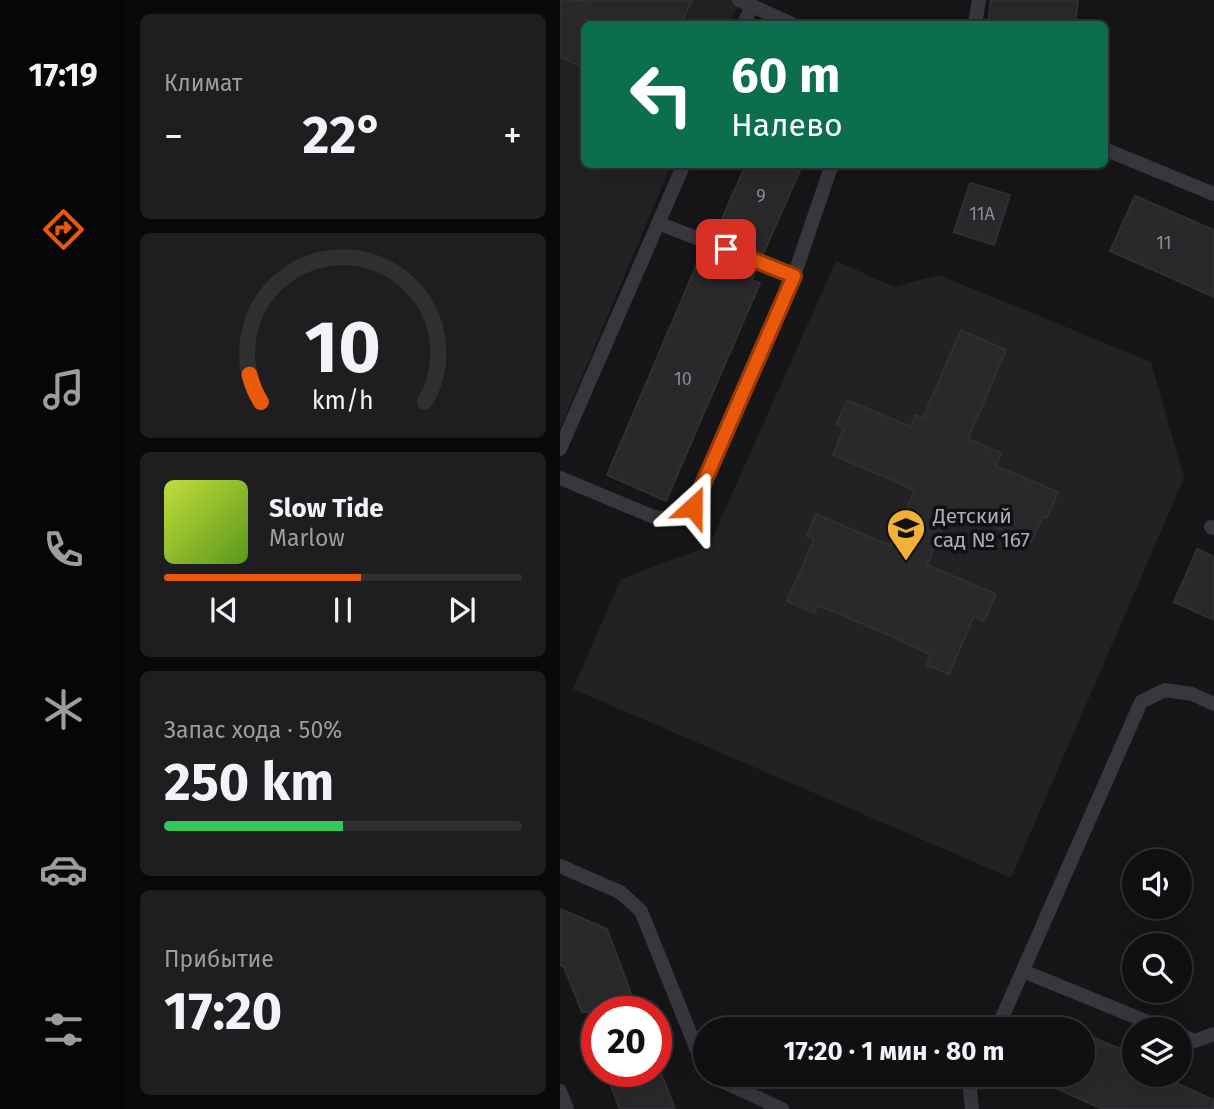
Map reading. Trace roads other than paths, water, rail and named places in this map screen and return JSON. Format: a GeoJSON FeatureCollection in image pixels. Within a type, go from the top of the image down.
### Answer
{"type":"FeatureCollection","features":[{"type":"Feature","properties":{"kind":"lane"},"geometry":{"type":"LineString","coordinates":[[976,21],[979,0]]}},
{"type":"Feature","properties":{"kind":"lane"},"geometry":{"type":"LineString","coordinates":[[744,21],[746,3],[785,21]]}},
{"type":"Feature","properties":{"kind":"lane"},"geometry":{"type":"LineString","coordinates":[[1108,151],[1214,194]]}},
{"type":"Feature","properties":{"kind":"lane"},"geometry":{"type":"LineString","coordinates":[[560,449],[682,168]]}},
{"type":"Feature","properties":{"kind":"lane"},"geometry":{"type":"LineString","coordinates":[[560,478],[654,517],[676,519],[693,507],[794,276],[831,168]]}},
{"type":"Feature","properties":{"kind":"lane"},"geometry":{"type":"LineString","coordinates":[[658,223],[794,276]]}},
{"type":"Feature","properties":{"kind":"lane"},"geometry":{"type":"LineString","coordinates":[[1002,1017],[1141,702],[1165,690],[1192,694],[1214,704]]}},
{"type":"Feature","properties":{"kind":"lane"},"geometry":{"type":"LineString","coordinates":[[560,866],[620,892],[642,911],[693,1040]]}},
{"type":"Feature","properties":{"kind":"lane"},"geometry":{"type":"LineString","coordinates":[[1023,971],[1136,1017]]}},
{"type":"Feature","properties":{"kind":"lane"},"geometry":{"type":"LineString","coordinates":[[1192,1040],[1214,1034]]}},
{"type":"Feature","properties":{"kind":"lane"},"geometry":{"type":"LineString","coordinates":[[735,1087],[782,1109]]}},
{"type":"Feature","properties":{"kind":"lane"},"geometry":{"type":"LineString","coordinates":[[971,1087],[972,1109]]}},
{"type":"Feature","properties":{"kind":"lane"},"geometry":{"type":"LineString","coordinates":[[560,1091],[567,1109]]}},
{"type":"Feature","properties":{"kind":"place","name":"Детский сад № 167"},"geometry":{"type":"Point","coordinates":[906,562]}}]}
